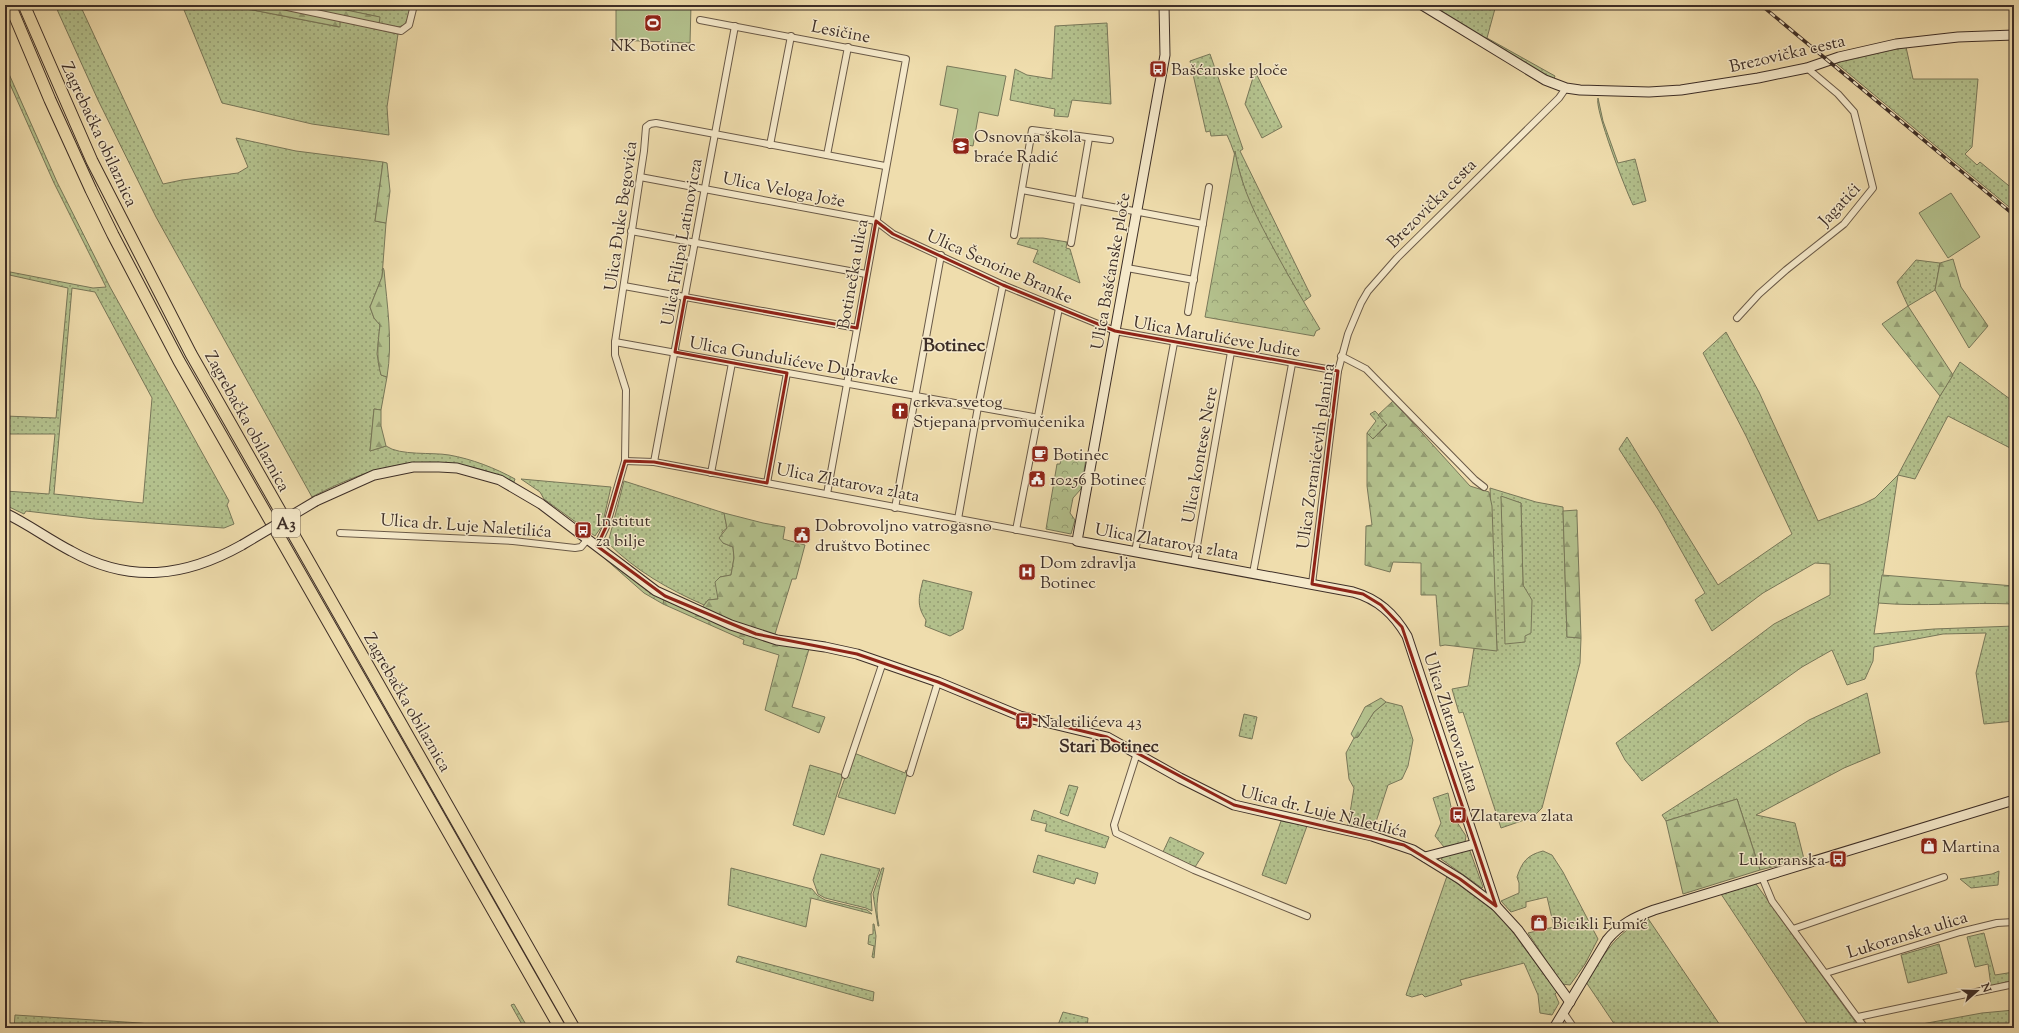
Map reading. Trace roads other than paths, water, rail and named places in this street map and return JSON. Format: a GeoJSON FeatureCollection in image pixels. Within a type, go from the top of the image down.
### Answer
{"type":"FeatureCollection","features":[{"type":"Feature","properties":{"kind":"highway","name":"Zagrebačka obilaznica"},"geometry":{"type":"LineString","coordinates":[[10,5],[50,100],[94,196],[179,361],[560,1028]]}},
{"type":"Feature","properties":{"kind":"highway","name":"Zagrebačka obilaznica"},"geometry":{"type":"LineString","coordinates":[[24,5],[59,88],[101,179],[191,354],[574,1028]]}},
{"type":"Feature","properties":{"kind":"street"},"geometry":{"type":"LineString","coordinates":[[278,5],[402,31],[408,25],[414,5]]}},
{"type":"Feature","properties":{"kind":"street","name":"Ulica Bašćanske ploče"},"geometry":{"type":"LineString","coordinates":[[1077,541],[1165,55],[1164,5]]}},
{"type":"Feature","properties":{"kind":"street","name":"Brezovička cesta"},"geometry":{"type":"LineString","coordinates":[[1422,5],[1535,74],[1566,88],[1609,92],[1680,90],[1758,78],[1807,68],[1859,52],[1926,40],[2014,36]]}},
{"type":"Feature","properties":{"kind":"street","name":"Lesičine"},"geometry":{"type":"LineString","coordinates":[[700,20],[791,36],[906,59]]}},
{"type":"Feature","properties":{"kind":"street","name":"Ulica Filipa Latinovicza"},"geometry":{"type":"LineString","coordinates":[[654,462],[735,26]]}},
{"type":"Feature","properties":{"kind":"street"},"geometry":{"type":"LineString","coordinates":[[770,145],[791,36]]}},
{"type":"Feature","properties":{"kind":"street"},"geometry":{"type":"LineString","coordinates":[[827,155],[848,48]]}},
{"type":"Feature","properties":{"kind":"street","name":"Botinečka ulica"},"geometry":{"type":"LineString","coordinates":[[827,494],[885,166],[906,59]]}},
{"type":"Feature","properties":{"kind":"street","name":"Jagatići"},"geometry":{"type":"LineString","coordinates":[[1737,318],[1759,294],[1786,270],[1844,224],[1873,188],[1854,112],[1838,94],[1807,68]]}},
{"type":"Feature","properties":{"kind":"street","name":"Brezovička cesta"},"geometry":{"type":"LineString","coordinates":[[1341,356],[1351,328],[1368,291],[1397,258],[1559,98],[1566,88]]}},
{"type":"Feature","properties":{"kind":"street","name":"Ulica Đuke Begovića"},"geometry":{"type":"LineString","coordinates":[[597,546],[606,527],[625,461],[626,390],[615,354],[614,342],[624,286],[646,127],[650,124],[656,123],[885,166]]}},
{"type":"Feature","properties":{"kind":"street"},"geometry":{"type":"LineString","coordinates":[[1014,235],[1032,130],[1110,140]]}},
{"type":"Feature","properties":{"kind":"street"},"geometry":{"type":"LineString","coordinates":[[1070,243],[1088,138]]}},
{"type":"Feature","properties":{"kind":"street","name":"Ulica Veloga Jože"},"geometry":{"type":"LineString","coordinates":[[640,177],[876,221]]}},
{"type":"Feature","properties":{"kind":"street"},"geometry":{"type":"LineString","coordinates":[[1188,312],[1209,187]]}},
{"type":"Feature","properties":{"kind":"street"},"geometry":{"type":"LineString","coordinates":[[1022,190],[1203,224]]}},
{"type":"Feature","properties":{"kind":"street","name":"Ulica Šenoine Branke"},"geometry":{"type":"LineString","coordinates":[[876,221],[893,234],[1003,285],[1115,332]]}},
{"type":"Feature","properties":{"kind":"street"},"geometry":{"type":"LineString","coordinates":[[631,231],[866,274]]}},
{"type":"Feature","properties":{"kind":"street"},"geometry":{"type":"LineString","coordinates":[[895,508],[914,396],[941,255]]}},
{"type":"Feature","properties":{"kind":"street"},"geometry":{"type":"LineString","coordinates":[[1127,268],[1194,280]]}},
{"type":"Feature","properties":{"kind":"street"},"geometry":{"type":"LineString","coordinates":[[958,519],[978,407],[1003,285]]}},
{"type":"Feature","properties":{"kind":"street"},"geometry":{"type":"LineString","coordinates":[[624,286],[857,328]]}},
{"type":"Feature","properties":{"kind":"street"},"geometry":{"type":"LineString","coordinates":[[1016,530],[1039,418],[1059,308]]}},
{"type":"Feature","properties":{"kind":"street","name":"Ulica Marulićeve Judite"},"geometry":{"type":"LineString","coordinates":[[1115,332],[1338,371]]}},
{"type":"Feature","properties":{"kind":"street","name":"Ulica Gundulićeve Dubravke"},"geometry":{"type":"LineString","coordinates":[[614,342],[1039,418]]}},
{"type":"Feature","properties":{"kind":"street"},"geometry":{"type":"LineString","coordinates":[[1135,552],[1174,343]]}},
{"type":"Feature","properties":{"kind":"street","name":"Ulica kontese Nere"},"geometry":{"type":"LineString","coordinates":[[1194,563],[1231,352]]}},
{"type":"Feature","properties":{"kind":"street","name":"Ulica Zoranićevih planina"},"geometry":{"type":"LineString","coordinates":[[1312,584],[1341,356],[1366,369],[1475,480],[1484,487]]}},
{"type":"Feature","properties":{"kind":"street"},"geometry":{"type":"LineString","coordinates":[[711,473],[732,363]]}},
{"type":"Feature","properties":{"kind":"street"},"geometry":{"type":"LineString","coordinates":[[1253,573],[1292,364]]}},
{"type":"Feature","properties":{"kind":"street"},"geometry":{"type":"LineString","coordinates":[[767,483],[788,373]]}},
{"type":"Feature","properties":{"kind":"street","name":"Ulica Zlatarova zlata"},"geometry":{"type":"LineString","coordinates":[[625,461],[632,460],[654,462],[1363,594],[1381,605],[1396,618],[1410,645],[1496,906]]}},
{"type":"Feature","properties":{"kind":"street","name":"Ulica dr. Luje Naletilića"},"geometry":{"type":"LineString","coordinates":[[5,512],[84,558],[108,568],[131,572],[153,573],[178,571],[214,560],[316,502],[358,481],[390,471],[424,467],[457,468],[488,476],[514,486],[548,508],[656,591],[731,625],[777,640],[840,650],[883,662],[938,682],[1020,716],[1107,737],[1234,806],[1393,842],[1426,857],[1496,906],[1520,932],[1570,1002]]}},
{"type":"Feature","properties":{"kind":"street","name":"Ulica dr. Luje Naletilića"},"geometry":{"type":"LineString","coordinates":[[340,533],[513,541],[575,548],[581,547],[588,540]]}},
{"type":"Feature","properties":{"kind":"street"},"geometry":{"type":"LineString","coordinates":[[845,776],[883,662]]}},
{"type":"Feature","properties":{"kind":"street"},"geometry":{"type":"LineString","coordinates":[[910,773],[938,682]]}},
{"type":"Feature","properties":{"kind":"street"},"geometry":{"type":"LineString","coordinates":[[1137,754],[1114,826],[1116,833],[1194,870],[1307,916]]}},
{"type":"Feature","properties":{"kind":"street"},"geometry":{"type":"LineString","coordinates":[[1554,1028],[1607,940],[1629,920],[1654,910],[2014,800]]}},
{"type":"Feature","properties":{"kind":"street"},"geometry":{"type":"LineString","coordinates":[[1426,857],[1475,844]]}},
{"type":"Feature","properties":{"kind":"street"},"geometry":{"type":"LineString","coordinates":[[1762,877],[1772,901],[1865,1028]]}},
{"type":"Feature","properties":{"kind":"street"},"geometry":{"type":"LineString","coordinates":[[1793,929],[1944,877]]}},
{"type":"Feature","properties":{"kind":"street","name":"Lukoranska ulica"},"geometry":{"type":"LineString","coordinates":[[1826,974],[1960,932],[1997,923],[2014,922]]}},
{"type":"Feature","properties":{"kind":"street"},"geometry":{"type":"LineString","coordinates":[[1858,1017],[2014,984]]}},
{"type":"Feature","properties":{"kind":"street"},"geometry":{"type":"LineString","coordinates":[[1563,1012],[1574,1028]]}},
{"type":"Feature","properties":{"kind":"railway"},"geometry":{"type":"LineString","coordinates":[[1761,5],[2014,215]]}},
{"type":"Feature","properties":{"kind":"place","name":"NK Botinec"},"geometry":{"type":"Point","coordinates":[653,23]}},
{"type":"Feature","properties":{"kind":"place","name":"Bašćanske ploče"},"geometry":{"type":"Point","coordinates":[1158,69]}},
{"type":"Feature","properties":{"kind":"place","name":"Osnovna škola braće Radić"},"geometry":{"type":"Point","coordinates":[961,146]}},
{"type":"Feature","properties":{"kind":"place","name":"crkva svetog Stjepana prvomučenika"},"geometry":{"type":"Point","coordinates":[900,411]}},
{"type":"Feature","properties":{"kind":"place","name":"Botinec"},"geometry":{"type":"Point","coordinates":[1040,454]}},
{"type":"Feature","properties":{"kind":"place","name":"10256 Botinec"},"geometry":{"type":"Point","coordinates":[1037,479]}},
{"type":"Feature","properties":{"kind":"place","name":"Institut za bilje"},"geometry":{"type":"Point","coordinates":[583,530]}},
{"type":"Feature","properties":{"kind":"place","name":"Dobrovoljno vatrogasno društvo Botinec"},"geometry":{"type":"Point","coordinates":[802,535]}},
{"type":"Feature","properties":{"kind":"place","name":"Dom zdravlja Botinec"},"geometry":{"type":"Point","coordinates":[1027,572]}},
{"type":"Feature","properties":{"kind":"place","name":"Naletilićeva 43"},"geometry":{"type":"Point","coordinates":[1024,721]}},
{"type":"Feature","properties":{"kind":"place","name":"Zlatareva zlata"},"geometry":{"type":"Point","coordinates":[1458,815]}},
{"type":"Feature","properties":{"kind":"place","name":"Martina"},"geometry":{"type":"Point","coordinates":[1929,846]}},
{"type":"Feature","properties":{"kind":"place","name":"Lukoranska"},"geometry":{"type":"Point","coordinates":[1838,859]}},
{"type":"Feature","properties":{"kind":"place","name":"Bicikli Fumić"},"geometry":{"type":"Point","coordinates":[1539,923]}},
{"type":"Feature","properties":{"kind":"district","name":"Botinec"},"geometry":{"type":"Point","coordinates":[954,344]}},
{"type":"Feature","properties":{"kind":"district","name":"Stari Botinec"},"geometry":{"type":"Point","coordinates":[1109,746]}}]}
